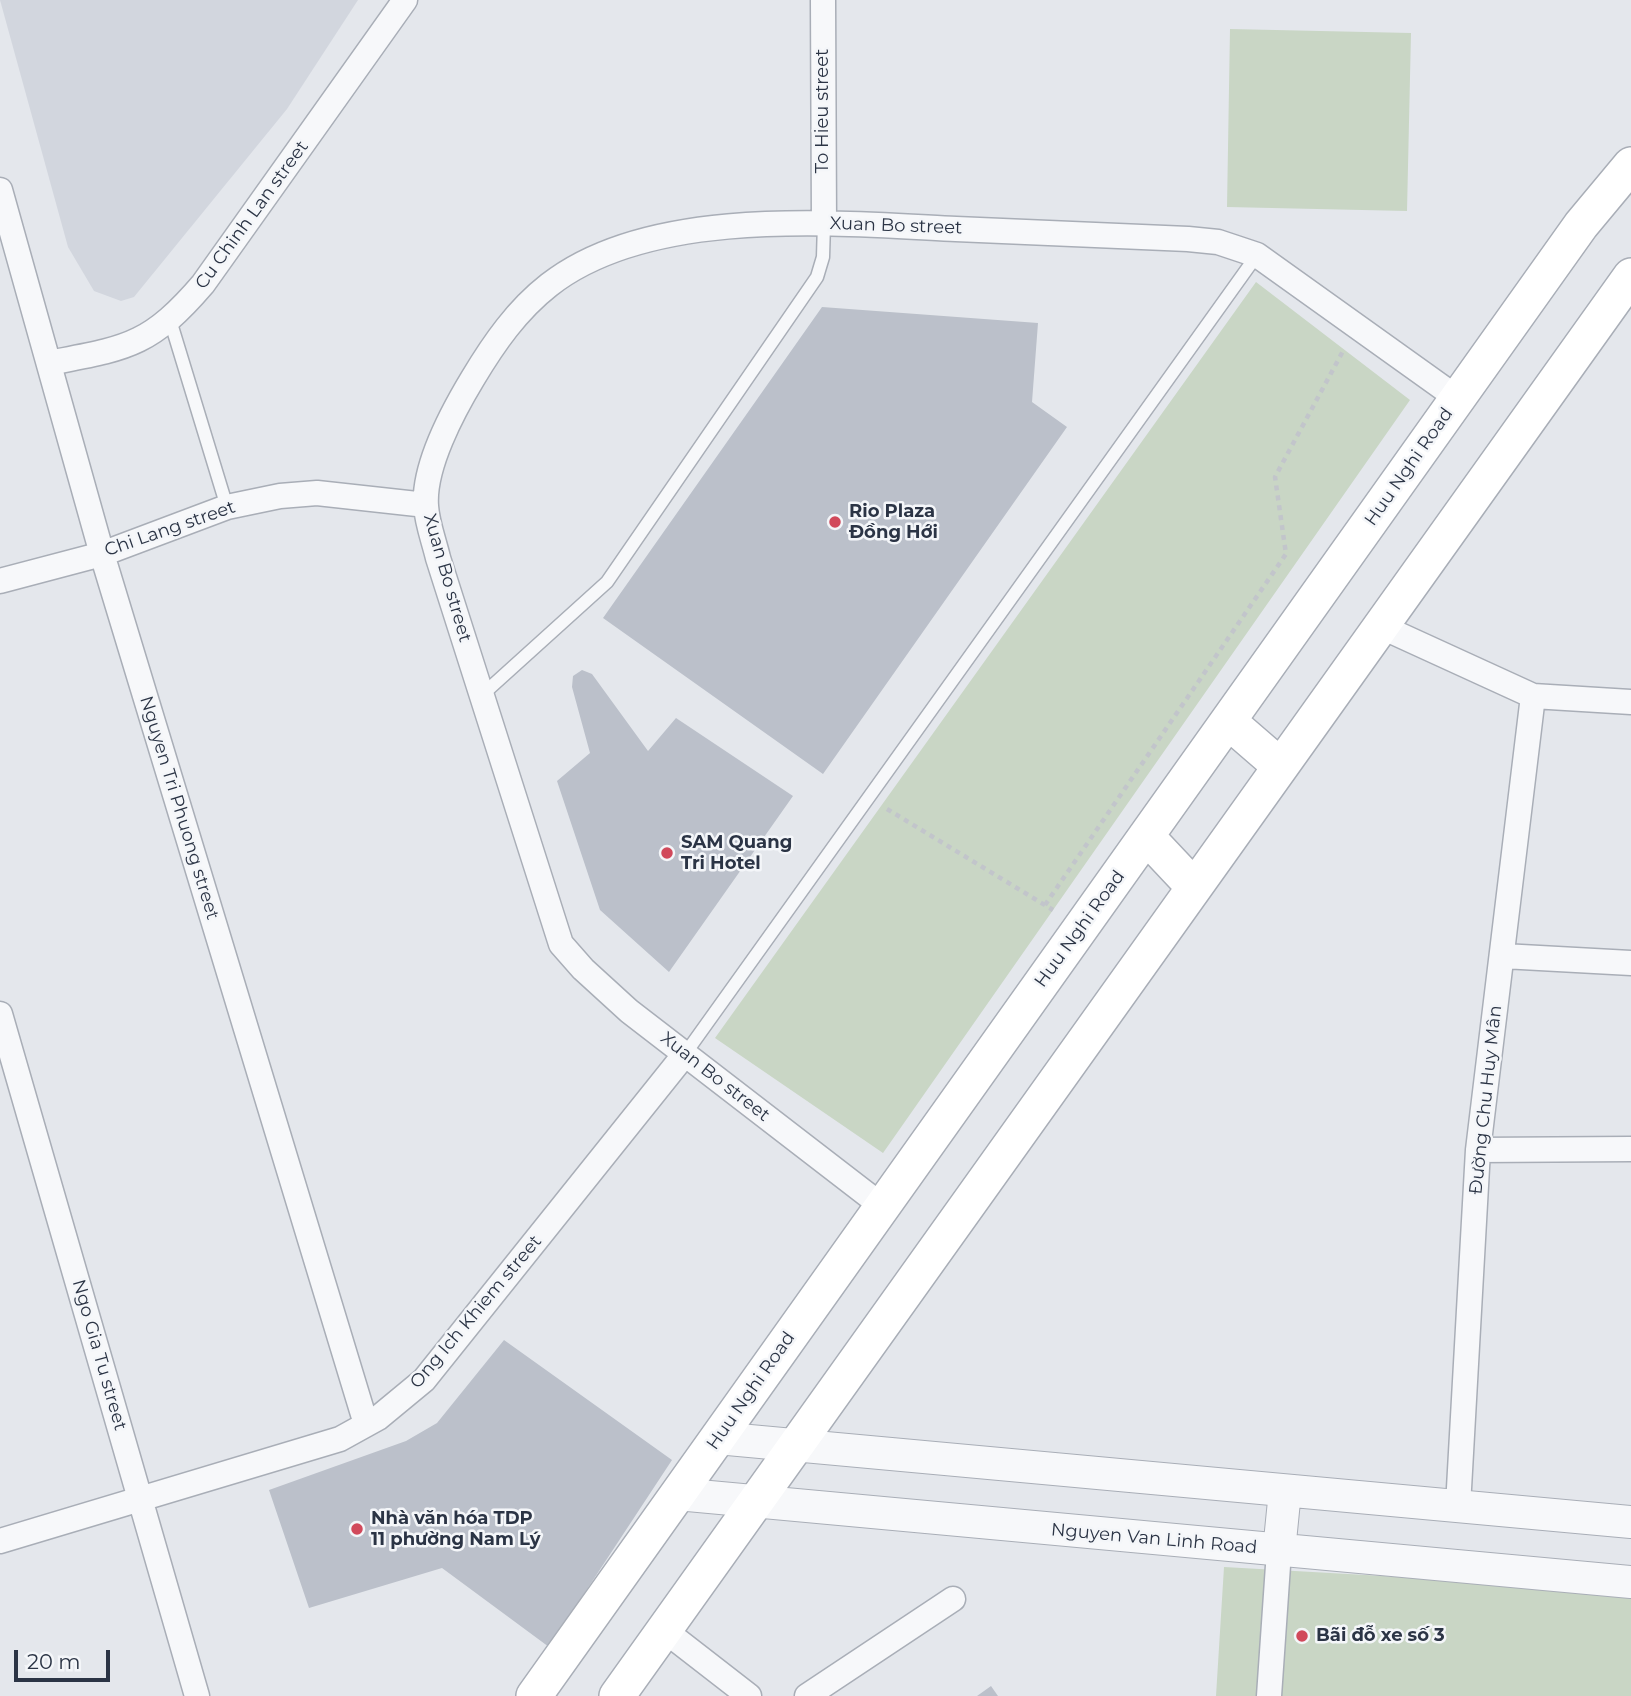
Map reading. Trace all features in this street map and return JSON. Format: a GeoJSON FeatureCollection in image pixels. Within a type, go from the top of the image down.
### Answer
{"type":"FeatureCollection","features":[{"type":"Feature","properties":{"kind":"main road","name":"Huu Nghi Road"},"geometry":{"type":"LineString","coordinates":[[534,1696],[1457,398],[1581,225],[1631,165]]}},
{"type":"Feature","properties":{"kind":"main road"},"geometry":{"type":"LineString","coordinates":[[617,1696],[1631,276]]}},
{"type":"Feature","properties":{"kind":"main road"},"geometry":{"type":"LineString","coordinates":[[1228,721],[1280,766]]}},
{"type":"Feature","properties":{"kind":"main road"},"geometry":{"type":"LineString","coordinates":[[1146,836],[1194,887]]}},
{"type":"Feature","properties":{"kind":"street","name":"Cu Chinh Lan street"},"geometry":{"type":"LineString","coordinates":[[49,363],[120,350],[170,320],[203,284],[405,0]]}},
{"type":"Feature","properties":{"kind":"street","name":"To Hieu street"},"geometry":{"type":"LineString","coordinates":[[822,0],[824,223]]}},
{"type":"Feature","properties":{"kind":"street","name":"Nguyen Tri Phuong street"},"geometry":{"type":"LineString","coordinates":[[0,190],[102,554],[366,1424]]}},
{"type":"Feature","properties":{"kind":"street","name":"Xuan Bo street"},"geometry":{"type":"LineString","coordinates":[[882,1206],[629,1011],[583,970],[561,944],[438,558],[426,505],[435,455],[464,394],[518,312],[551,283],[584,264],[643,239],[730,227],[824,223],[1188,239],[1218,242],[1257,255],[1457,398]]}},
{"type":"Feature","properties":{"kind":"street","name":"Chi Lang street"},"geometry":{"type":"LineString","coordinates":[[0,581],[102,554],[227,507],[280,496],[317,493],[426,505]]}},
{"type":"Feature","properties":{"kind":"street"},"geometry":{"type":"LineString","coordinates":[[1380,626],[1533,696],[1631,702]]}},
{"type":"Feature","properties":{"kind":"street","name":"Đường Chu Huy Mân"},"geometry":{"type":"LineString","coordinates":[[1458,1506],[1478,1150],[1533,696]]}},
{"type":"Feature","properties":{"kind":"street"},"geometry":{"type":"LineString","coordinates":[[1503,956],[1631,963]]}},
{"type":"Feature","properties":{"kind":"street","name":"Ngo Gia Tu street"},"geometry":{"type":"LineString","coordinates":[[0,1014],[197,1696]]}},
{"type":"Feature","properties":{"kind":"street","name":"Ong Ich Khiem street"},"geometry":{"type":"LineString","coordinates":[[0,1541],[340,1439],[366,1424],[424,1380],[685,1054]]}},
{"type":"Feature","properties":{"kind":"street"},"geometry":{"type":"LineString","coordinates":[[1478,1150],[1631,1149]]}},
{"type":"Feature","properties":{"kind":"street"},"geometry":{"type":"LineString","coordinates":[[717,1438],[1631,1522]]}},
{"type":"Feature","properties":{"kind":"street"},"geometry":{"type":"LineString","coordinates":[[1269,1696],[1285,1491]]}},
{"type":"Feature","properties":{"kind":"street","name":"Nguyen Van Linh Road"},"geometry":{"type":"LineString","coordinates":[[677,1494],[1631,1582]]}},
{"type":"Feature","properties":{"kind":"street"},"geometry":{"type":"LineString","coordinates":[[807,1696],[953,1599]]}},
{"type":"Feature","properties":{"kind":"street"},"geometry":{"type":"LineString","coordinates":[[664,1630],[750,1696]]}},
{"type":"Feature","properties":{"kind":"lane"},"geometry":{"type":"LineString","coordinates":[[481,695],[587,603],[627,556],[817,277],[823,257],[824,223]]}},
{"type":"Feature","properties":{"kind":"lane"},"geometry":{"type":"LineString","coordinates":[[685,1054],[1257,255]]}},
{"type":"Feature","properties":{"kind":"lane"},"geometry":{"type":"LineString","coordinates":[[170,320],[227,507]]}},
{"type":"Feature","properties":{"kind":"path"},"geometry":{"type":"LineString","coordinates":[[1045,905],[1286,554],[1275,477],[1356,326]]}},
{"type":"Feature","properties":{"kind":"path"},"geometry":{"type":"LineString","coordinates":[[868,798],[1081,927]]}},
{"type":"Feature","properties":{"kind":"shaded area"},"geometry":{"type":"Polygon","coordinates":[[[0,0],[358,0],[287,109],[134,297],[121,301],[94,291],[68,247],[0,0]]]}},
{"type":"Feature","properties":{"kind":"green space"},"geometry":{"type":"Polygon","coordinates":[[[1230,29],[1411,33],[1407,211],[1227,207],[1230,29]]]}},
{"type":"Feature","properties":{"kind":"green space"},"geometry":{"type":"Polygon","coordinates":[[[1256,282],[1410,400],[883,1153],[715,1038],[1256,282]]]}},
{"type":"Feature","properties":{"kind":"green space"},"geometry":{"type":"Polygon","coordinates":[[[1224,1567],[1631,1590],[1631,1696],[1216,1696],[1224,1567]]]}},
{"type":"Feature","properties":{"kind":"building","name":"Rio Plaza Đồng Hới"},"geometry":{"type":"Polygon","coordinates":[[[822,307],[1038,323],[1032,402],[1067,427],[823,774],[603,618],[822,307]]]}},
{"type":"Feature","properties":{"kind":"building","name":"SAM Quang Tri Hotel"},"geometry":{"type":"Polygon","coordinates":[[[582,670],[592,674],[648,751],[676,718],[793,796],[669,972],[600,910],[557,781],[590,753],[572,687],[573,676],[582,670]]]}},
{"type":"Feature","properties":{"kind":"building"},"geometry":{"type":"Polygon","coordinates":[[[504,1340],[672,1460],[549,1647],[442,1568],[309,1608],[269,1490],[406,1441],[437,1423],[504,1340]]]}},
{"type":"Feature","properties":{"kind":"building"},"geometry":{"type":"Polygon","coordinates":[[[991,1686],[998,1696],[977,1696],[991,1686]]]}},
{"type":"Feature","properties":{"kind":"place","name":"Rio Plaza Đồng Hới"},"geometry":{"type":"Point","coordinates":[835,522]}},
{"type":"Feature","properties":{"kind":"place","name":"SAM Quang Tri Hotel"},"geometry":{"type":"Point","coordinates":[667,853]}},
{"type":"Feature","properties":{"kind":"place","name":"Nhà văn hóa TDP 11 phường Nam Lý"},"geometry":{"type":"Point","coordinates":[357,1529]}},
{"type":"Feature","properties":{"kind":"place","name":"Bãi đỗ xe số 3"},"geometry":{"type":"Point","coordinates":[1302,1636]}}]}
